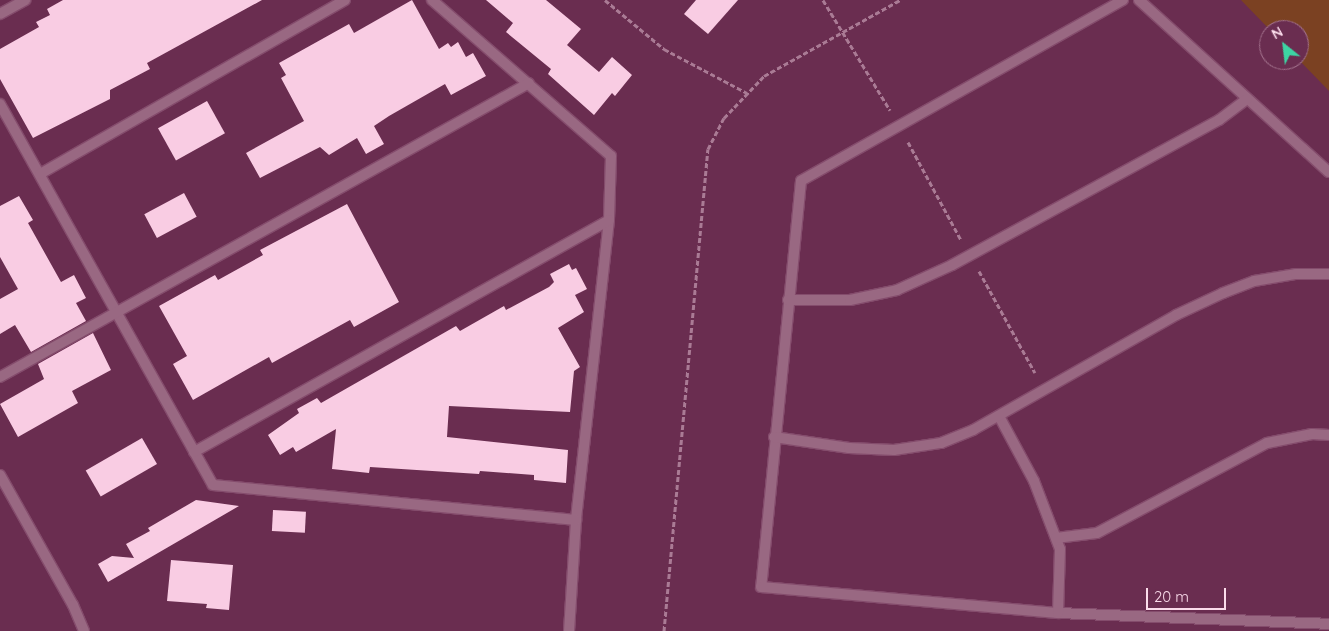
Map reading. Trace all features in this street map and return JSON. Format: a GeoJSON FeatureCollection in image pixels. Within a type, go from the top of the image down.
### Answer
{"type":"FeatureCollection","features":[{"type":"Feature","properties":{"kind":"street"},"geometry":{"type":"LineString","coordinates":[[0,14],[26,0]]}},
{"type":"Feature","properties":{"kind":"street"},"geometry":{"type":"LineString","coordinates":[[40,174],[345,0]]}},
{"type":"Feature","properties":{"kind":"street"},"geometry":{"type":"LineString","coordinates":[[432,0],[611,156],[609,220],[576,520],[569,631]]}},
{"type":"Feature","properties":{"kind":"street"},"geometry":{"type":"LineString","coordinates":[[1123,0],[801,181],[774,437],[761,587],[1058,613],[1329,624]]}},
{"type":"Feature","properties":{"kind":"street"},"geometry":{"type":"LineString","coordinates":[[1138,0],[1329,172]]}},
{"type":"Feature","properties":{"kind":"street"},"geometry":{"type":"LineString","coordinates":[[0,377],[117,314],[529,83]]}},
{"type":"Feature","properties":{"kind":"street"},"geometry":{"type":"LineString","coordinates":[[788,300],[850,300],[897,290],[970,256],[1219,120],[1246,99]]}},
{"type":"Feature","properties":{"kind":"street"},"geometry":{"type":"LineString","coordinates":[[0,104],[213,485],[576,520]]}},
{"type":"Feature","properties":{"kind":"street"},"geometry":{"type":"LineString","coordinates":[[194,452],[609,220]]}},
{"type":"Feature","properties":{"kind":"street"},"geometry":{"type":"LineString","coordinates":[[774,437],[849,448],[894,450],[941,443],[998,416],[1176,315],[1223,293],[1254,280],[1296,274],[1329,274]]}},
{"type":"Feature","properties":{"kind":"street"},"geometry":{"type":"LineString","coordinates":[[998,416],[1034,481],[1060,549],[1058,613]]}},
{"type":"Feature","properties":{"kind":"street"},"geometry":{"type":"LineString","coordinates":[[1056,538],[1097,533],[1266,443],[1312,434],[1329,435]]}},
{"type":"Feature","properties":{"kind":"street"},"geometry":{"type":"LineString","coordinates":[[0,475],[73,605],[84,631]]}},
{"type":"Feature","properties":{"kind":"path"},"geometry":{"type":"LineString","coordinates":[[605,0],[664,48],[748,93]]}},
{"type":"Feature","properties":{"kind":"path"},"geometry":{"type":"LineString","coordinates":[[823,0],[841,33],[900,126],[1044,390]]}},
{"type":"Feature","properties":{"kind":"path"},"geometry":{"type":"LineString","coordinates":[[664,631],[708,150],[724,118],[764,76],[900,0]]}},
{"type":"Feature","properties":{"kind":"shaded area"},"geometry":{"type":"Polygon","coordinates":[[[1241,0],[1329,0],[1329,91],[1309,70],[1309,20],[1260,20],[1241,0]]]}},
{"type":"Feature","properties":{"kind":"building"},"geometry":{"type":"Polygon","coordinates":[[[63,0],[262,0],[147,63],[150,69],[110,90],[110,99],[33,138],[0,79],[0,49],[39,27],[36,22],[50,15],[47,9],[63,0]]]}},
{"type":"Feature","properties":{"kind":"building"},"geometry":{"type":"Polygon","coordinates":[[[412,0],[439,49],[448,43],[451,47],[458,42],[466,57],[473,53],[486,76],[451,95],[445,84],[389,116],[374,126],[384,144],[366,154],[357,138],[329,155],[320,147],[260,178],[246,153],[304,121],[281,78],[286,75],[279,63],[349,24],[354,33],[412,0]]]}},
{"type":"Feature","properties":{"kind":"building"},"geometry":{"type":"Polygon","coordinates":[[[486,0],[546,0],[581,29],[567,45],[599,72],[612,57],[632,75],[615,96],[612,93],[594,115],[548,74],[551,69],[506,32],[513,23],[486,0]]]}},
{"type":"Feature","properties":{"kind":"building"},"geometry":{"type":"Polygon","coordinates":[[[696,0],[738,0],[708,34],[684,14],[696,0]]]}},
{"type":"Feature","properties":{"kind":"building"},"geometry":{"type":"Polygon","coordinates":[[[207,101],[225,133],[176,161],[158,128],[207,101]]]}},
{"type":"Feature","properties":{"kind":"building"},"geometry":{"type":"Polygon","coordinates":[[[184,193],[197,217],[157,238],[144,214],[184,193]]]}},
{"type":"Feature","properties":{"kind":"building"},"geometry":{"type":"Polygon","coordinates":[[[19,196],[33,220],[28,223],[61,282],[74,275],[86,298],[76,303],[86,321],[31,352],[15,325],[0,334],[0,299],[18,289],[0,257],[0,206],[19,196]]]}},
{"type":"Feature","properties":{"kind":"building"},"geometry":{"type":"Polygon","coordinates":[[[347,204],[399,302],[354,327],[350,320],[272,363],[269,357],[193,400],[173,364],[187,356],[159,306],[215,275],[218,280],[263,255],[260,250],[347,204]]]}},
{"type":"Feature","properties":{"kind":"building"},"geometry":{"type":"Polygon","coordinates":[[[569,264],[572,270],[576,268],[587,289],[575,295],[584,312],[558,328],[580,367],[574,371],[570,412],[449,406],[447,437],[568,450],[566,483],[534,480],[534,475],[480,471],[479,474],[370,467],[369,473],[332,469],[336,429],[296,452],[293,447],[280,455],[268,435],[299,413],[297,409],[317,398],[321,403],[456,326],[460,331],[504,306],[506,310],[549,287],[554,282],[550,274],[569,264]]]}},
{"type":"Feature","properties":{"kind":"building"},"geometry":{"type":"Polygon","coordinates":[[[93,333],[111,370],[72,391],[78,403],[18,437],[0,404],[44,379],[38,364],[93,333]]]}},
{"type":"Feature","properties":{"kind":"building"},"geometry":{"type":"Polygon","coordinates":[[[142,438],[157,464],[101,496],[86,470],[142,438]]]}},
{"type":"Feature","properties":{"kind":"building"},"geometry":{"type":"Polygon","coordinates":[[[196,500],[239,506],[108,582],[98,564],[112,556],[134,558],[126,544],[150,531],[148,528],[196,500]]]}},
{"type":"Feature","properties":{"kind":"building"},"geometry":{"type":"Polygon","coordinates":[[[273,510],[306,512],[305,533],[272,531],[273,510]]]}},
{"type":"Feature","properties":{"kind":"building"},"geometry":{"type":"Polygon","coordinates":[[[171,560],[233,565],[229,610],[206,608],[207,604],[167,601],[171,560]]]}}]}
